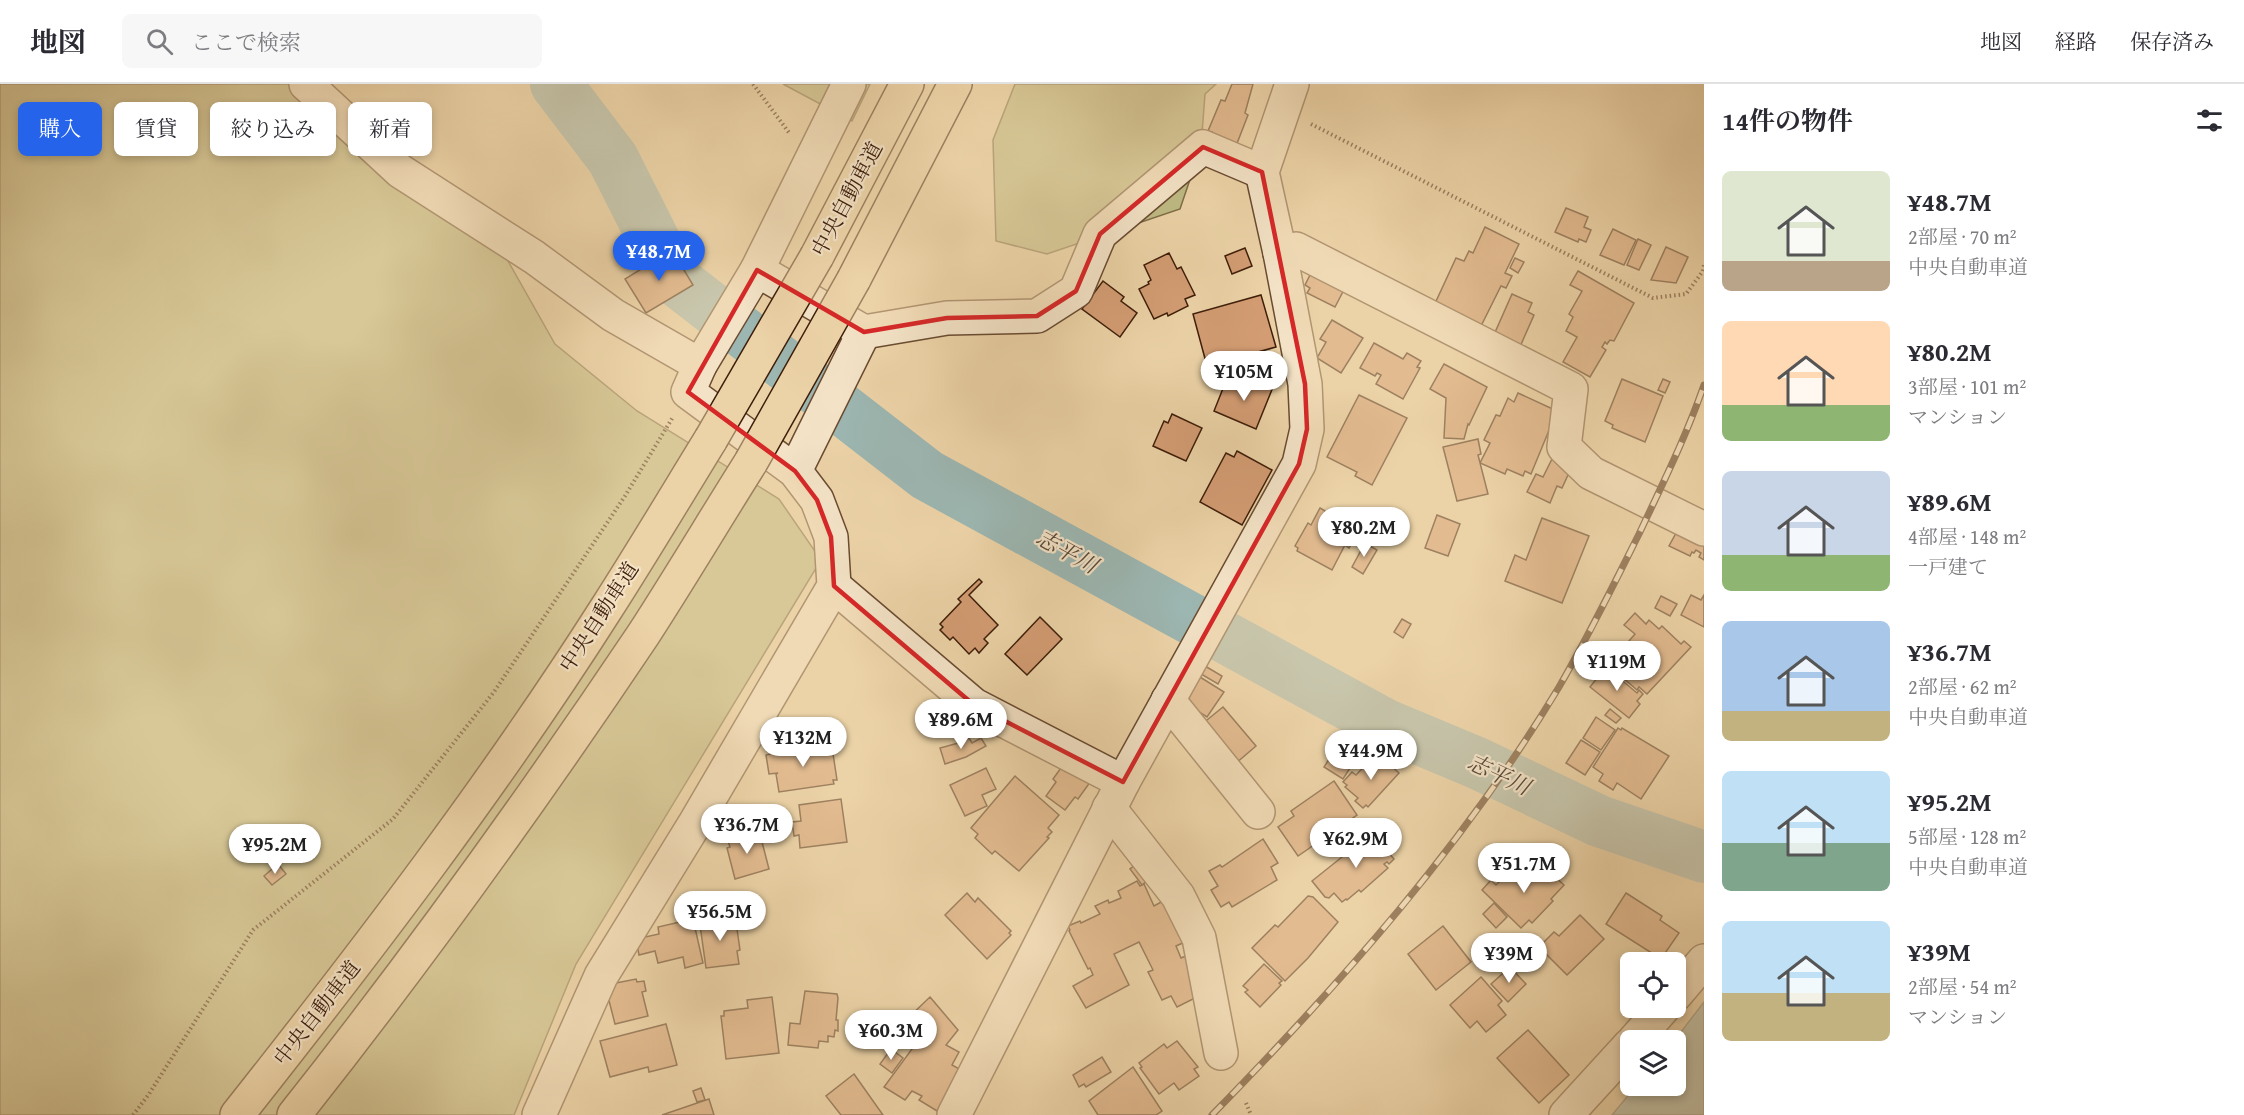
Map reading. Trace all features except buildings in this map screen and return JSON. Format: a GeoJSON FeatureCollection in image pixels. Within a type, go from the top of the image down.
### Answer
{"type":"FeatureCollection","features":[{"type":"Feature","properties":{"kind":"highway","name":"中央自動車道"},"geometry":{"type":"LineString","coordinates":[[237,1115],[334,992],[496,771],[605,610],[711,439],[816,256],[907,84]]}},
{"type":"Feature","properties":{"kind":"highway","name":"中央自動車道"},"geometry":{"type":"LineString","coordinates":[[294,1115],[373,1015],[533,795],[643,633],[751,462],[854,279],[955,84]]}},
{"type":"Feature","properties":{"kind":"street"},"geometry":{"type":"LineString","coordinates":[[306,84],[400,171],[534,257],[694,379],[795,471],[817,500],[831,537],[834,586],[694,825],[601,976],[539,1115]]}},
{"type":"Feature","properties":{"kind":"street"},"geometry":{"type":"LineString","coordinates":[[694,379],[757,270],[849,84]]}},
{"type":"Feature","properties":{"kind":"street"},"geometry":{"type":"LineString","coordinates":[[954,1115],[1116,795],[1299,464],[1307,429],[1305,384],[1262,171],[1288,97]]}},
{"type":"Feature","properties":{"kind":"street"},"geometry":{"type":"LineString","coordinates":[[757,270],[864,332],[947,318],[1037,316],[1076,291],[1100,234],[1203,147],[1262,171]]}},
{"type":"Feature","properties":{"kind":"street"},"geometry":{"type":"LineString","coordinates":[[1280,253],[1296,249],[1571,389],[1564,447],[1591,473],[1704,529]]}},
{"type":"Feature","properties":{"kind":"street"},"geometry":{"type":"LineString","coordinates":[[795,471],[864,332]]}},
{"type":"Feature","properties":{"kind":"street"},"geometry":{"type":"LineString","coordinates":[[834,586],[974,705],[1116,795],[1178,896],[1199,938],[1221,1053]]}},
{"type":"Feature","properties":{"kind":"street"},"geometry":{"type":"LineString","coordinates":[[1168,700],[1258,812]]}},
{"type":"Feature","properties":{"kind":"street"},"geometry":{"type":"LineString","coordinates":[[1686,982],[1704,961]]}},
{"type":"Feature","properties":{"kind":"street"},"geometry":{"type":"LineString","coordinates":[[1644,1030],[1654,1018]]}},
{"type":"Feature","properties":{"kind":"street"},"geometry":{"type":"LineString","coordinates":[[1566,1115],[1620,1057]]}},
{"type":"Feature","properties":{"kind":"path"},"geometry":{"type":"LineString","coordinates":[[753,84],[811,163]]}},
{"type":"Feature","properties":{"kind":"path"},"geometry":{"type":"LineString","coordinates":[[1288,97],[1653,298],[1686,294],[1703,271],[1704,265]]}},
{"type":"Feature","properties":{"kind":"path"},"geometry":{"type":"LineString","coordinates":[[133,1115],[149,1094],[253,930],[393,819],[494,692],[625,496],[694,379]]}},
{"type":"Feature","properties":{"kind":"path"},"geometry":{"type":"LineString","coordinates":[[1246,1103],[1251,1115]]}},
{"type":"Feature","properties":{"kind":"highlighted area"},"geometry":{"type":"Polygon","coordinates":[[[1203,147],[1262,172],[1305,384],[1307,429],[1299,464],[1123,782],[974,705],[834,586],[831,537],[817,500],[795,471],[688,392],[757,270],[864,332],[947,318],[1037,316],[1076,291],[1100,234],[1203,147]]]}},
{"type":"Feature","properties":{"kind":"shaded area"},"geometry":{"type":"Polygon","coordinates":[[[0,84],[299,84],[323,102],[210,102],[210,156],[336,156],[336,111],[348,120],[348,156],[397,156],[486,222],[555,344],[637,411],[779,499],[821,560],[576,964],[514,1115],[0,1115],[0,84]]]}},
{"type":"Feature","properties":{"kind":"shaded area"},"geometry":{"type":"Polygon","coordinates":[[[783,84],[870,84],[852,121],[783,84]]]}},
{"type":"Feature","properties":{"kind":"shaded area"},"geometry":{"type":"Polygon","coordinates":[[[1015,84],[1216,84],[1205,94],[1201,147],[1180,209],[1047,254],[996,241],[993,140],[1015,84]]]}},
{"type":"Feature","properties":{"kind":"water"},"geometry":{"type":"Polygon","coordinates":[[[1704,1002],[1704,1115],[1612,1115],[1628,1096],[1686,1096],[1686,1030],[1682,1030],[1704,1002]]]}},
{"type":"Feature","properties":{"kind":"waterway","name":"志平川"},"geometry":{"type":"LineString","coordinates":[[556,84],[613,159],[673,278],[927,475],[1386,725],[1477,763],[1599,821],[1704,857]]}},
{"type":"Feature","properties":{"kind":"railway"},"geometry":{"type":"LineString","coordinates":[[1212,1115],[1307,1015],[1398,911],[1483,802],[1522,745],[1559,687],[1610,592],[1673,461],[1704,385]]}}]}
